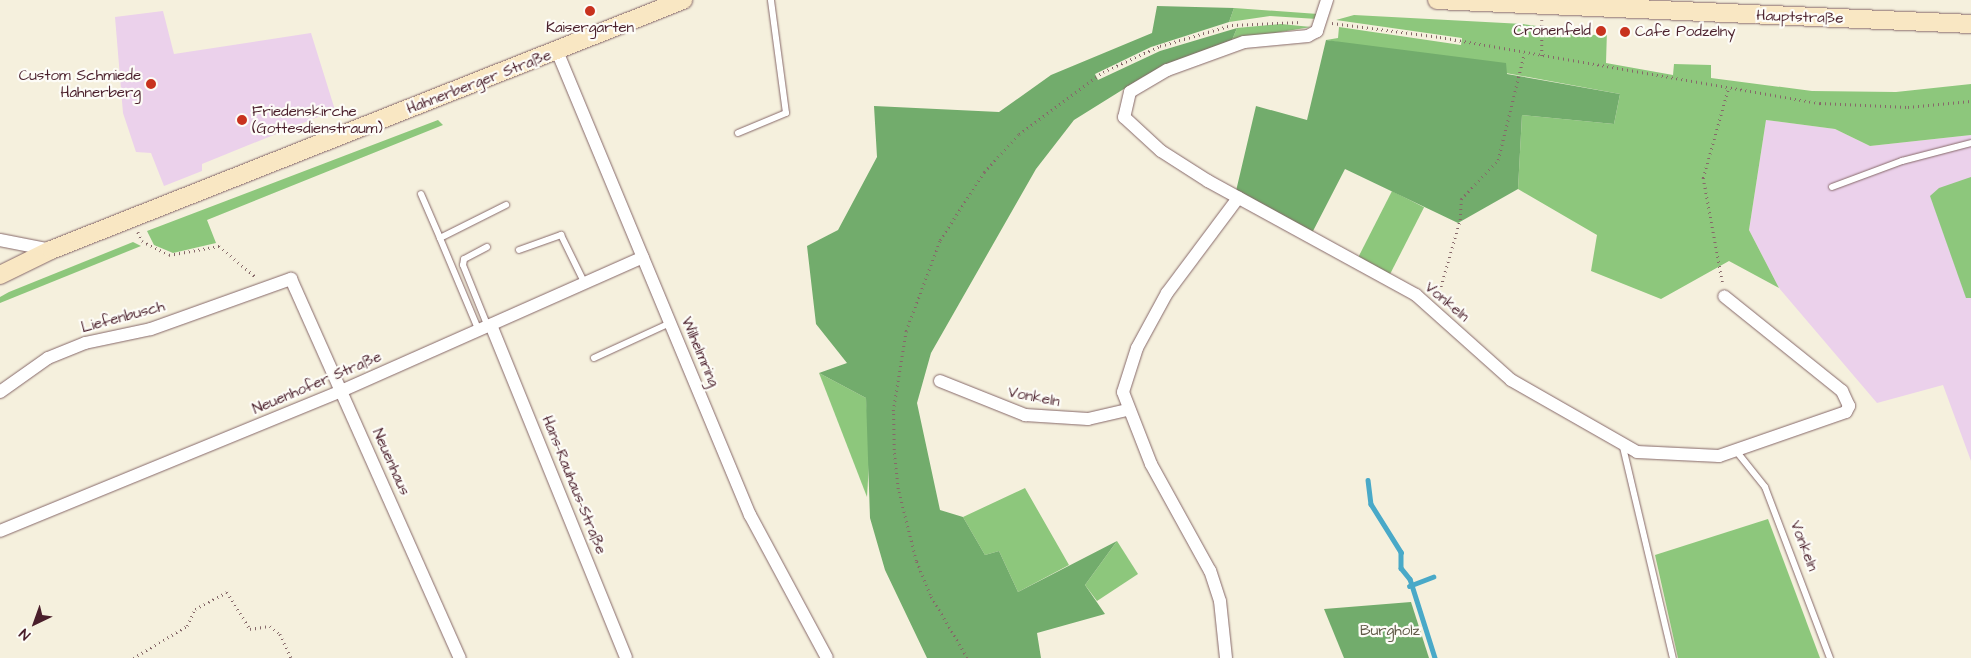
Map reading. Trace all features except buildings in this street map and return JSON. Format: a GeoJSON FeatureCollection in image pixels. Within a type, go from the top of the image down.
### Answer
{"type":"FeatureCollection","features":[{"type":"Feature","properties":{"kind":"main road","name":"Hahnerberger Straße"},"geometry":{"type":"LineString","coordinates":[[0,275],[51,250],[556,52],[653,5],[683,0]]}},
{"type":"Feature","properties":{"kind":"main road"},"geometry":{"type":"LineString","coordinates":[[1437,0],[1509,2]]}},
{"type":"Feature","properties":{"kind":"main road","name":"Hauptstraße"},"geometry":{"type":"LineString","coordinates":[[1509,2],[1541,6],[1602,4],[1971,24]]}},
{"type":"Feature","properties":{"kind":"street"},"geometry":{"type":"LineString","coordinates":[[1322,23],[1328,0]]}},
{"type":"Feature","properties":{"kind":"street","name":"Vonkeln"},"geometry":{"type":"LineString","coordinates":[[1322,23],[1308,36],[1244,42],[1167,70],[1139,84],[1123,106],[1124,117],[1142,136],[1238,198],[1435,310],[1511,380],[1623,447],[1669,455],[1737,452],[1840,416],[1848,406],[1842,391],[1724,296]]}},
{"type":"Feature","properties":{"kind":"street","name":"Wilhelmring"},"geometry":{"type":"LineString","coordinates":[[556,52],[750,515],[827,658]]}},
{"type":"Feature","properties":{"kind":"street"},"geometry":{"type":"LineString","coordinates":[[1226,658],[1220,601],[1210,571],[1163,489],[1127,410],[1124,384],[1137,348],[1167,294],[1238,198]]}},
{"type":"Feature","properties":{"kind":"street"},"geometry":{"type":"LineString","coordinates":[[0,240],[51,250]]}},
{"type":"Feature","properties":{"kind":"street","name":"Neuenhofer Straße"},"geometry":{"type":"LineString","coordinates":[[1,527],[341,391],[585,285],[643,257]]}},
{"type":"Feature","properties":{"kind":"street","name":"Liefenbusch"},"geometry":{"type":"LineString","coordinates":[[0,392],[48,358],[85,343],[151,329],[291,278]]}},
{"type":"Feature","properties":{"kind":"street","name":"Neuenhaus"},"geometry":{"type":"LineString","coordinates":[[291,278],[460,658]]}},
{"type":"Feature","properties":{"kind":"street","name":"Hans-Rauhaus-Straße"},"geometry":{"type":"LineString","coordinates":[[486,328],[626,658]]}},
{"type":"Feature","properties":{"kind":"street","name":"Vonkeln"},"geometry":{"type":"LineString","coordinates":[[940,381],[1025,415],[1088,419],[1127,410]]}},
{"type":"Feature","properties":{"kind":"lane"},"geometry":{"type":"LineString","coordinates":[[738,133],[786,113],[771,0]]}},
{"type":"Feature","properties":{"kind":"lane"},"geometry":{"type":"LineString","coordinates":[[1832,187],[1902,161],[1971,143]]}},
{"type":"Feature","properties":{"kind":"lane"},"geometry":{"type":"LineString","coordinates":[[421,194],[440,238],[486,328]]}},
{"type":"Feature","properties":{"kind":"lane"},"geometry":{"type":"LineString","coordinates":[[440,238],[506,205]]}},
{"type":"Feature","properties":{"kind":"lane"},"geometry":{"type":"LineString","coordinates":[[519,250],[561,234],[585,285]]}},
{"type":"Feature","properties":{"kind":"lane"},"geometry":{"type":"LineString","coordinates":[[486,328],[463,265],[464,259],[487,247]]}},
{"type":"Feature","properties":{"kind":"lane"},"geometry":{"type":"LineString","coordinates":[[594,358],[670,323]]}},
{"type":"Feature","properties":{"kind":"lane"},"geometry":{"type":"LineString","coordinates":[[1623,447],[1673,658]]}},
{"type":"Feature","properties":{"kind":"lane","name":"Vonkeln"},"geometry":{"type":"LineString","coordinates":[[1737,452],[1764,487],[1830,658]]}},
{"type":"Feature","properties":{"kind":"path"},"geometry":{"type":"LineString","coordinates":[[1541,6],[1542,58]]}},
{"type":"Feature","properties":{"kind":"path"},"geometry":{"type":"LineString","coordinates":[[967,658],[930,595],[916,561],[898,489],[893,411],[906,331],[940,240],[984,172],[1020,134],[1103,72],[1160,46],[1232,26],[1322,23],[1440,37],[1542,58],[1728,89],[1864,106],[1971,101]]}},
{"type":"Feature","properties":{"kind":"path"},"geometry":{"type":"LineString","coordinates":[[1435,310],[1460,220],[1461,199],[1498,160],[1524,54]]}},
{"type":"Feature","properties":{"kind":"path"},"geometry":{"type":"LineString","coordinates":[[1724,296],[1703,178],[1728,89]]}},
{"type":"Feature","properties":{"kind":"path"},"geometry":{"type":"LineString","coordinates":[[133,218],[142,240],[169,255],[219,246],[267,286]]}},
{"type":"Feature","properties":{"kind":"path"},"geometry":{"type":"LineString","coordinates":[[133,658],[187,626],[195,609],[227,592],[250,629],[270,626],[280,634],[291,658]]}},
{"type":"Feature","properties":{"kind":"shaded area"},"geometry":{"type":"Polygon","coordinates":[[[163,11],[174,54],[311,33],[335,110],[202,164],[202,171],[164,186],[151,153],[136,152],[123,113],[115,17],[163,11]]]}},
{"type":"Feature","properties":{"kind":"shaded area"},"geometry":{"type":"Polygon","coordinates":[[[1766,120],[1835,129],[1870,146],[1971,135],[1971,461],[1943,385],[1877,403],[1779,288],[1749,230],[1766,120]]]}},
{"type":"Feature","properties":{"kind":"green space"},"geometry":{"type":"Polygon","coordinates":[[[1157,6],[1234,8],[1229,22],[1151,47],[1095,74],[1098,80],[1160,51],[1237,28],[1232,40],[1143,77],[1074,120],[1036,169],[931,353],[917,403],[940,510],[963,517],[985,555],[999,551],[1018,592],[1117,541],[1085,585],[1105,614],[1037,633],[1041,658],[927,658],[885,570],[870,518],[866,398],[819,373],[847,363],[816,324],[807,246],[838,230],[877,157],[874,106],[999,112],[1051,75],[1152,33],[1157,6]]]}},
{"type":"Feature","properties":{"kind":"green space"},"geometry":{"type":"Polygon","coordinates":[[[1234,8],[1318,14],[1317,19],[1270,16],[1229,22],[1234,8]]]}},
{"type":"Feature","properties":{"kind":"green space"},"geometry":{"type":"Polygon","coordinates":[[[1354,15],[1523,24],[1558,29],[1564,34],[1598,35],[1607,30],[1606,63],[1673,75],[1674,64],[1711,65],[1711,78],[1812,91],[1896,92],[1971,84],[1971,135],[1870,146],[1835,129],[1766,120],[1749,230],[1779,288],[1729,261],[1661,299],[1591,271],[1597,235],[1518,189],[1522,115],[1614,124],[1620,94],[1326,40],[1338,38],[1339,27],[1461,45],[1462,38],[1336,20],[1354,15]]]}},
{"type":"Feature","properties":{"kind":"green space"},"geometry":{"type":"Polygon","coordinates":[[[1281,24],[1311,27],[1232,40],[1237,28],[1281,24]]]}},
{"type":"Feature","properties":{"kind":"green space"},"geometry":{"type":"Polygon","coordinates":[[[1326,40],[1506,63],[1507,74],[1620,94],[1614,124],[1522,115],[1518,189],[1458,223],[1345,169],[1312,233],[1236,191],[1256,106],[1307,120],[1326,40]]]}},
{"type":"Feature","properties":{"kind":"green space"},"geometry":{"type":"Polygon","coordinates":[[[438,120],[443,125],[207,220],[216,243],[173,253],[154,245],[147,231],[438,120]]]}},
{"type":"Feature","properties":{"kind":"green space"},"geometry":{"type":"Polygon","coordinates":[[[1971,177],[1971,298],[1966,298],[1930,196],[1939,188],[1971,177]]]}},
{"type":"Feature","properties":{"kind":"green space"},"geometry":{"type":"Polygon","coordinates":[[[1392,191],[1424,207],[1390,275],[1357,259],[1392,191]]]}},
{"type":"Feature","properties":{"kind":"green space"},"geometry":{"type":"Polygon","coordinates":[[[133,242],[141,246],[0,303],[0,297],[9,292],[133,242]]]}},
{"type":"Feature","properties":{"kind":"green space"},"geometry":{"type":"Polygon","coordinates":[[[819,373],[866,398],[870,447],[867,497],[819,373]]]}},
{"type":"Feature","properties":{"kind":"green space"},"geometry":{"type":"Polygon","coordinates":[[[1025,488],[1069,565],[1018,592],[999,551],[985,555],[963,517],[1025,488]]]}},
{"type":"Feature","properties":{"kind":"green space"},"geometry":{"type":"Polygon","coordinates":[[[1768,519],[1820,658],[1678,658],[1655,555],[1768,519]]]}},
{"type":"Feature","properties":{"kind":"green space"},"geometry":{"type":"Polygon","coordinates":[[[1117,541],[1138,574],[1097,601],[1085,585],[1117,541]]]}},
{"type":"Feature","properties":{"kind":"green space","name":"Burgholz"},"geometry":{"type":"Polygon","coordinates":[[[1411,602],[1429,658],[1344,658],[1324,609],[1411,602]]]}},
{"type":"Feature","properties":{"kind":"waterway"},"geometry":{"type":"LineString","coordinates":[[1368,480],[1371,504],[1401,552],[1401,568],[1410,579],[1435,658]]}},
{"type":"Feature","properties":{"kind":"waterway"},"geometry":{"type":"LineString","coordinates":[[1409,586],[1433,577]]}},
{"type":"Feature","properties":{"kind":"place","name":"Kaisergarten"},"geometry":{"type":"Point","coordinates":[590,11]}},
{"type":"Feature","properties":{"kind":"place","name":"Cronenfeld"},"geometry":{"type":"Point","coordinates":[1601,31]}},
{"type":"Feature","properties":{"kind":"place","name":"Cafe Podzelny"},"geometry":{"type":"Point","coordinates":[1625,32]}},
{"type":"Feature","properties":{"kind":"place","name":"Custom Schmiede Hahnerberg"},"geometry":{"type":"Point","coordinates":[151,84]}},
{"type":"Feature","properties":{"kind":"place","name":"Friedenskirche (Gottesdienstraum)"},"geometry":{"type":"Point","coordinates":[242,120]}}]}
